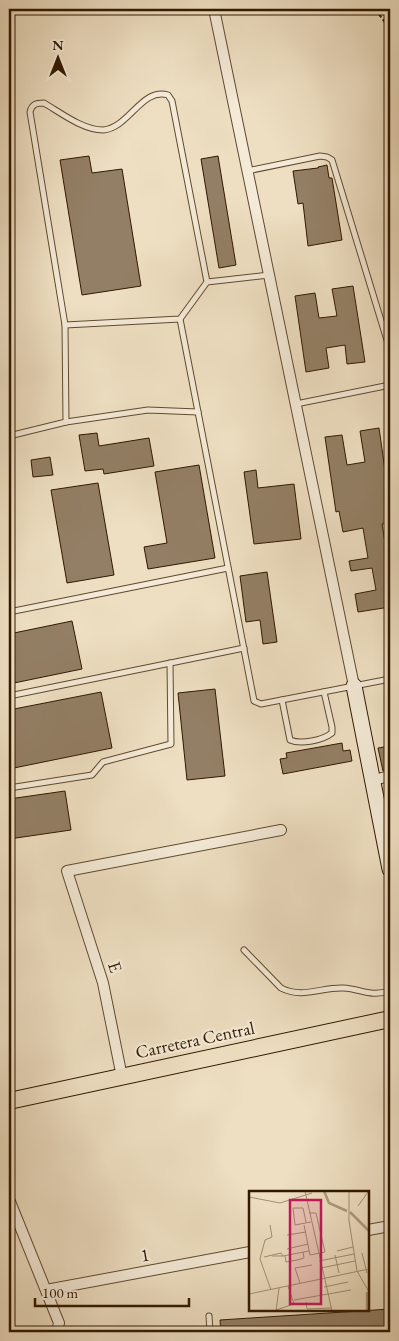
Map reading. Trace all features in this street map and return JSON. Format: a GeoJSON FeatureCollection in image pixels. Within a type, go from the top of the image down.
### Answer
{"type":"FeatureCollection","features":[{"type":"Feature","properties":{"kind":"main road","name":"Carretera Central"},"geometry":{"type":"LineString","coordinates":[[9,1101],[390,1019]]}},
{"type":"Feature","properties":{"kind":"street"},"geometry":{"type":"LineString","coordinates":[[214,9],[390,869]]}},
{"type":"Feature","properties":{"kind":"street"},"geometry":{"type":"LineString","coordinates":[[373,780],[390,776]]}},
{"type":"Feature","properties":{"kind":"street","name":"E"},"geometry":{"type":"LineString","coordinates":[[122,1077],[104,984],[67,871],[281,830]]}},
{"type":"Feature","properties":{"kind":"street"},"geometry":{"type":"LineString","coordinates":[[9,1199],[60,1323],[56,1332]]}},
{"type":"Feature","properties":{"kind":"street"},"geometry":{"type":"LineString","coordinates":[[369,1230],[390,1226]]}},
{"type":"Feature","properties":{"kind":"street","name":"1"},"geometry":{"type":"LineString","coordinates":[[46,1290],[249,1252]]}},
{"type":"Feature","properties":{"kind":"lane"},"geometry":{"type":"LineString","coordinates":[[66,422],[66,325],[30,112],[32,106],[36,103],[44,103],[87,127],[104,130],[116,126],[152,95],[162,93],[168,95],[172,101],[207,282],[180,319],[254,701],[261,704],[390,679]]}},
{"type":"Feature","properties":{"kind":"lane"},"geometry":{"type":"LineString","coordinates":[[247,171],[320,156],[332,160],[390,350]]}},
{"type":"Feature","properties":{"kind":"lane"},"geometry":{"type":"LineString","coordinates":[[207,282],[269,275]]}},
{"type":"Feature","properties":{"kind":"lane"},"geometry":{"type":"LineString","coordinates":[[66,325],[180,319]]}},
{"type":"Feature","properties":{"kind":"lane"},"geometry":{"type":"LineString","coordinates":[[296,404],[390,385]]}},
{"type":"Feature","properties":{"kind":"lane"},"geometry":{"type":"LineString","coordinates":[[9,436],[66,422],[148,410],[198,412]]}},
{"type":"Feature","properties":{"kind":"lane"},"geometry":{"type":"LineString","coordinates":[[9,612],[228,568]]}},
{"type":"Feature","properties":{"kind":"lane"},"geometry":{"type":"LineString","coordinates":[[9,696],[244,648]]}},
{"type":"Feature","properties":{"kind":"lane"},"geometry":{"type":"LineString","coordinates":[[9,788],[92,775],[102,762],[171,744],[170,664]]}},
{"type":"Feature","properties":{"kind":"lane"},"geometry":{"type":"LineString","coordinates":[[282,700],[290,740],[299,742],[327,736],[332,732],[324,692]]}},
{"type":"Feature","properties":{"kind":"lane"},"geometry":{"type":"LineString","coordinates":[[244,950],[281,988],[289,992],[298,994],[342,988],[366,993],[390,991]]}},
{"type":"Feature","properties":{"kind":"lane"},"geometry":{"type":"LineString","coordinates":[[209,1316],[210,1332]]}},
{"type":"Feature","properties":{"kind":"path"},"geometry":{"type":"LineString","coordinates":[[375,9],[390,29]]}},
{"type":"Feature","properties":{"kind":"building"},"geometry":{"type":"Polygon","coordinates":[[[89,156],[92,173],[122,169],[141,286],[82,295],[60,160],[89,156]]]}},
{"type":"Feature","properties":{"kind":"building"},"geometry":{"type":"Polygon","coordinates":[[[218,156],[236,265],[219,268],[201,159],[218,156]]]}},
{"type":"Feature","properties":{"kind":"building"},"geometry":{"type":"Polygon","coordinates":[[[327,165],[329,178],[332,178],[342,240],[308,246],[303,203],[298,204],[293,171],[327,165]]]}},
{"type":"Feature","properties":{"kind":"building"},"geometry":{"type":"Polygon","coordinates":[[[353,286],[365,362],[347,364],[345,345],[326,348],[329,368],[306,372],[295,296],[315,293],[319,318],[337,316],[332,289],[353,286]]]}},
{"type":"Feature","properties":{"kind":"building"},"geometry":{"type":"Polygon","coordinates":[[[379,428],[390,505],[390,523],[382,524],[390,573],[390,607],[358,612],[355,594],[376,590],[372,568],[351,571],[349,561],[368,558],[363,528],[343,532],[339,511],[336,512],[325,437],[342,435],[347,465],[365,462],[360,431],[379,428]]]}},
{"type":"Feature","properties":{"kind":"building"},"geometry":{"type":"Polygon","coordinates":[[[97,433],[99,446],[149,438],[154,466],[104,474],[103,469],[85,471],[79,435],[97,433]]]}},
{"type":"Feature","properties":{"kind":"building"},"geometry":{"type":"Polygon","coordinates":[[[50,457],[53,475],[33,477],[31,460],[50,457]]]}},
{"type":"Feature","properties":{"kind":"building"},"geometry":{"type":"Polygon","coordinates":[[[199,465],[215,558],[148,569],[144,547],[167,543],[155,472],[199,465]]]}},
{"type":"Feature","properties":{"kind":"building"},"geometry":{"type":"Polygon","coordinates":[[[256,470],[258,488],[294,484],[301,539],[254,544],[244,472],[256,470]]]}},
{"type":"Feature","properties":{"kind":"building"},"geometry":{"type":"Polygon","coordinates":[[[98,483],[114,575],[67,583],[51,490],[98,483]]]}},
{"type":"Feature","properties":{"kind":"building"},"geometry":{"type":"Polygon","coordinates":[[[267,572],[277,642],[263,644],[260,620],[246,622],[240,576],[267,572]]]}},
{"type":"Feature","properties":{"kind":"building"},"geometry":{"type":"Polygon","coordinates":[[[72,621],[82,669],[9,684],[9,634],[72,621]]]}},
{"type":"Feature","properties":{"kind":"building"},"geometry":{"type":"Polygon","coordinates":[[[215,689],[225,776],[187,780],[178,693],[215,689]]]}},
{"type":"Feature","properties":{"kind":"building"},"geometry":{"type":"Polygon","coordinates":[[[101,692],[112,748],[9,769],[9,710],[101,692]]]}},
{"type":"Feature","properties":{"kind":"building"},"geometry":{"type":"Polygon","coordinates":[[[342,743],[343,751],[350,750],[352,761],[283,774],[280,759],[287,758],[286,753],[342,743]]]}},
{"type":"Feature","properties":{"kind":"building"},"geometry":{"type":"Polygon","coordinates":[[[390,746],[390,769],[383,771],[378,748],[390,746]]]}},
{"type":"Feature","properties":{"kind":"building"},"geometry":{"type":"Polygon","coordinates":[[[65,791],[71,830],[9,839],[9,799],[65,791]]]}},
{"type":"Feature","properties":{"kind":"building"},"geometry":{"type":"Polygon","coordinates":[[[390,1309],[390,1332],[221,1332],[220,1320],[390,1309]]]}}]}
